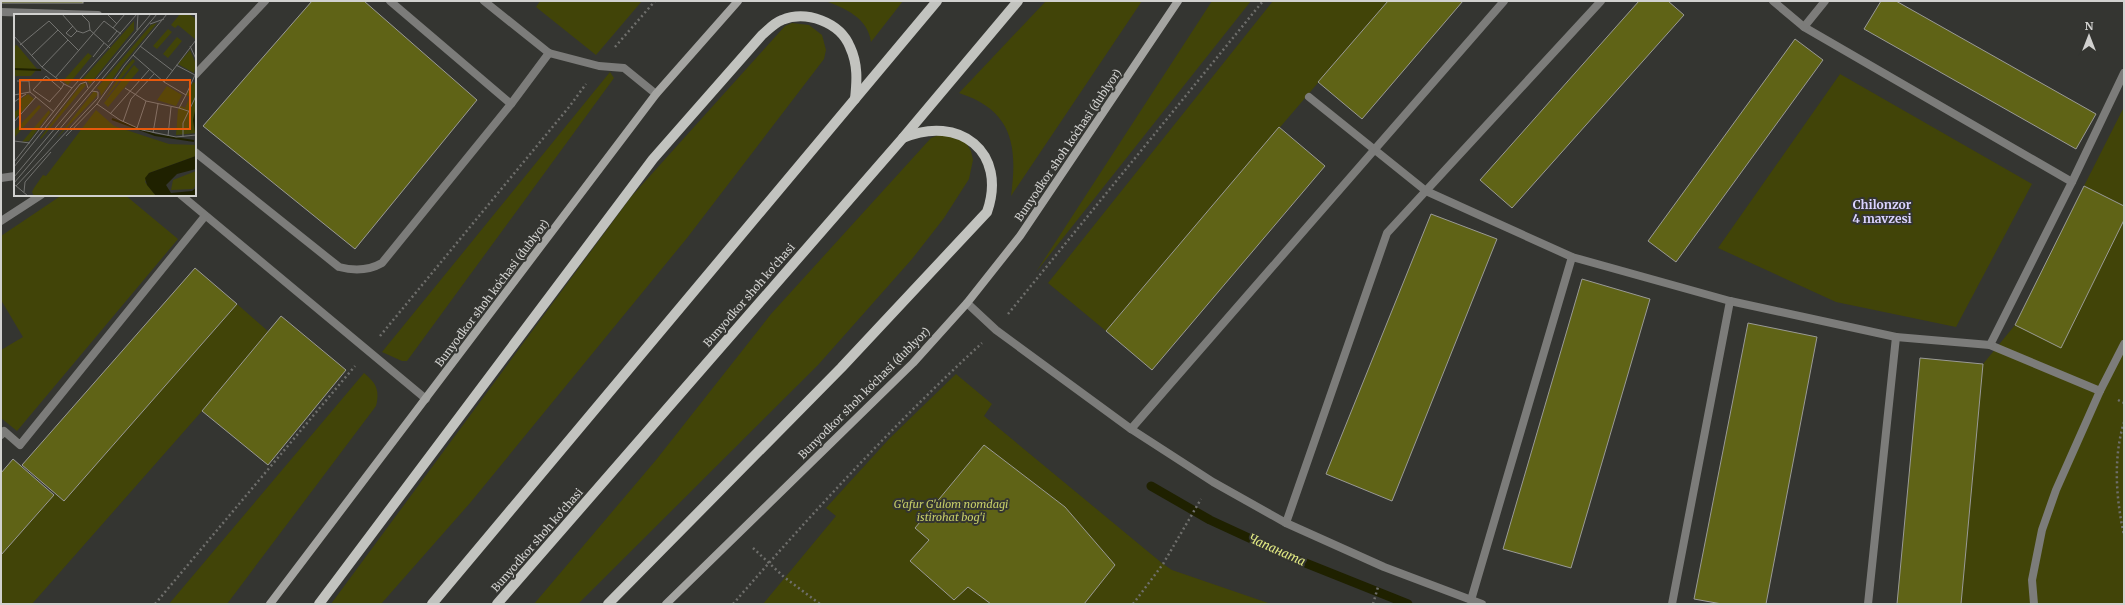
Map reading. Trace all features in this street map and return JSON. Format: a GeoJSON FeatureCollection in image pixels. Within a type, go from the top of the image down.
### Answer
{"type":"FeatureCollection","features":[{"type":"Feature","properties":{"kind":"main road"},"geometry":{"type":"LineString","coordinates":[[432,604],[937,1]]}},
{"type":"Feature","properties":{"kind":"main road","name":"Bunyodkor shoh ko'chasi"},"geometry":{"type":"LineString","coordinates":[[497,604],[902,139],[1018,1]]}},
{"type":"Feature","properties":{"kind":"main road"},"geometry":{"type":"LineString","coordinates":[[319,604],[653,159],[762,35],[782,20],[795,17],[813,18],[832,26],[846,38],[853,54],[856,71],[855,99]]}},
{"type":"Feature","properties":{"kind":"main road"},"geometry":{"type":"LineString","coordinates":[[608,604],[841,368],[987,212],[991,193],[991,174],[986,156],[974,142],[958,133],[938,130],[920,132],[902,139]]}},
{"type":"Feature","properties":{"kind":"street"},"geometry":{"type":"LineString","coordinates":[[196,74],[265,1]]}},
{"type":"Feature","properties":{"kind":"street"},"geometry":{"type":"LineString","coordinates":[[390,1],[511,104]]}},
{"type":"Feature","properties":{"kind":"street"},"geometry":{"type":"LineString","coordinates":[[484,1],[549,53],[599,66],[624,68],[656,94]]}},
{"type":"Feature","properties":{"kind":"street","name":"Bunyodkor shoh koʻchasi (dublyor)"},"geometry":{"type":"LineString","coordinates":[[270,604],[656,94],[738,1]]}},
{"type":"Feature","properties":{"kind":"street","name":"Bunyodkor shoh koʻchasi (dublyor)"},"geometry":{"type":"LineString","coordinates":[[666,604],[913,363],[967,303],[1020,236],[1178,1]]}},
{"type":"Feature","properties":{"kind":"street"},"geometry":{"type":"LineString","coordinates":[[1131,429],[1504,1]]}},
{"type":"Feature","properties":{"kind":"street"},"geometry":{"type":"LineString","coordinates":[[1286,523],[1387,233],[1602,1]]}},
{"type":"Feature","properties":{"kind":"street"},"geometry":{"type":"LineString","coordinates":[[1774,1],[1804,27],[2072,182]]}},
{"type":"Feature","properties":{"kind":"street"},"geometry":{"type":"LineString","coordinates":[[1804,27],[1825,1]]}},
{"type":"Feature","properties":{"kind":"street"},"geometry":{"type":"LineString","coordinates":[[1,12],[66,14]]}},
{"type":"Feature","properties":{"kind":"street"},"geometry":{"type":"LineString","coordinates":[[196,153],[339,267],[351,270],[372,268],[382,263],[511,104],[549,53]]}},
{"type":"Feature","properties":{"kind":"street"},"geometry":{"type":"LineString","coordinates":[[1990,345],[2072,182],[2124,73]]}},
{"type":"Feature","properties":{"kind":"street"},"geometry":{"type":"LineString","coordinates":[[1309,97],[1426,191],[1572,257],[1730,301],[1896,337],[1990,345],[2100,391]]}},
{"type":"Feature","properties":{"kind":"street"},"geometry":{"type":"LineString","coordinates":[[1,178],[14,176]]}},
{"type":"Feature","properties":{"kind":"street"},"geometry":{"type":"LineString","coordinates":[[1,221],[39,196]]}},
{"type":"Feature","properties":{"kind":"street"},"geometry":{"type":"LineString","coordinates":[[182,196],[426,399]]}},
{"type":"Feature","properties":{"kind":"street"},"geometry":{"type":"LineString","coordinates":[[1,434],[4,431],[20,445],[205,216]]}},
{"type":"Feature","properties":{"kind":"street"},"geometry":{"type":"LineString","coordinates":[[1471,600],[1572,257]]}},
{"type":"Feature","properties":{"kind":"street"},"geometry":{"type":"LineString","coordinates":[[1672,604],[1730,301]]}},
{"type":"Feature","properties":{"kind":"street"},"geometry":{"type":"LineString","coordinates":[[967,303],[996,330],[1131,429],[1213,482],[1286,523],[1384,567],[1482,604]]}},
{"type":"Feature","properties":{"kind":"street"},"geometry":{"type":"LineString","coordinates":[[1868,604],[1896,337]]}},
{"type":"Feature","properties":{"kind":"street"},"geometry":{"type":"LineString","coordinates":[[2034,604],[2032,580],[2042,530],[2056,490],[2100,391],[2124,344]]}},
{"type":"Feature","properties":{"kind":"path"},"geometry":{"type":"LineString","coordinates":[[599,66],[655,1]]}},
{"type":"Feature","properties":{"kind":"path"},"geometry":{"type":"LineString","coordinates":[[733,604],[769,562],[924,397],[996,330],[1263,1]]}},
{"type":"Feature","properties":{"kind":"path"},"geometry":{"type":"LineString","coordinates":[[2124,422],[2118,454],[2117,482],[2124,535]]}},
{"type":"Feature","properties":{"kind":"path"},"geometry":{"type":"LineString","coordinates":[[1133,604],[1163,564],[1201,499]]}},
{"type":"Feature","properties":{"kind":"path"},"geometry":{"type":"LineString","coordinates":[[769,562],[784,577],[820,604]]}},
{"type":"Feature","properties":{"kind":"path"},"geometry":{"type":"LineString","coordinates":[[1373,604],[1379,585]]}},
{"type":"Feature","properties":{"kind":"green space"},"geometry":{"type":"Polygon","coordinates":[[[540,1],[642,1],[596,55],[536,7],[540,1]]]}},
{"type":"Feature","properties":{"kind":"green space"},"geometry":{"type":"Polygon","coordinates":[[[825,1],[903,1],[871,42],[865,26],[860,20],[848,11],[825,1]]]}},
{"type":"Feature","properties":{"kind":"green space"},"geometry":{"type":"Polygon","coordinates":[[[1046,1],[1142,1],[1011,196],[1013,161],[1012,145],[1008,132],[1001,120],[990,109],[977,100],[959,93],[1046,1]]]}},
{"type":"Feature","properties":{"kind":"green space"},"geometry":{"type":"Polygon","coordinates":[[[1212,1],[1251,1],[1036,272],[1212,1]]]}},
{"type":"Feature","properties":{"kind":"green space"},"geometry":{"type":"Polygon","coordinates":[[[1273,1],[1388,1],[1106,331],[1048,283],[1273,1]]]}},
{"type":"Feature","properties":{"kind":"green space"},"geometry":{"type":"Polygon","coordinates":[[[792,23],[809,25],[822,35],[826,50],[824,59],[687,238],[470,503],[381,604],[331,604],[631,197],[785,26],[792,23]]]}},
{"type":"Feature","properties":{"kind":"green space"},"geometry":{"type":"Polygon","coordinates":[[[610,72],[614,78],[407,361],[402,361],[382,352],[610,72]]]}},
{"type":"Feature","properties":{"kind":"green space"},"geometry":{"type":"Polygon","coordinates":[[[1840,74],[2032,184],[1956,327],[1836,302],[1718,248],[1840,74]]]}},
{"type":"Feature","properties":{"kind":"green space"},"geometry":{"type":"Polygon","coordinates":[[[2124,107],[2124,206],[2084,186],[2124,107]]]}},
{"type":"Feature","properties":{"kind":"green space"},"geometry":{"type":"Polygon","coordinates":[[[939,135],[949,135],[966,143],[971,151],[973,160],[969,179],[944,218],[912,259],[818,365],[578,604],[534,604],[656,460],[771,314],[931,138],[939,135]]]}},
{"type":"Feature","properties":{"kind":"green space"},"geometry":{"type":"Polygon","coordinates":[[[61,196],[126,196],[178,239],[17,431],[1,418],[1,350],[23,337],[1,300],[1,236],[61,196]]]}},
{"type":"Feature","properties":{"kind":"green space"},"geometry":{"type":"Polygon","coordinates":[[[2124,220],[2124,604],[1961,604],[1983,364],[2015,325],[2124,220]]]}},
{"type":"Feature","properties":{"kind":"green space"},"geometry":{"type":"Polygon","coordinates":[[[237,304],[269,332],[202,411],[32,604],[1,604],[1,555],[55,494],[64,501],[237,304]]]}},
{"type":"Feature","properties":{"kind":"green space"},"geometry":{"type":"Polygon","coordinates":[[[364,373],[372,380],[376,387],[378,396],[376,406],[227,604],[169,604],[364,373]]]}},
{"type":"Feature","properties":{"kind":"green space","name":"G'afur G'ulom nomdagi istirohat bog'i"},"geometry":{"type":"Polygon","coordinates":[[[956,374],[992,404],[984,416],[1163,564],[1172,570],[1271,604],[763,604],[836,516],[826,508],[889,439],[956,374]]]}},
{"type":"Feature","properties":{"kind":"building"},"geometry":{"type":"Polygon","coordinates":[[[1,1],[83,1],[83,3],[1,3],[1,1]]]}},
{"type":"Feature","properties":{"kind":"building"},"geometry":{"type":"Polygon","coordinates":[[[312,1],[364,1],[477,100],[355,249],[203,126],[312,1]]]}},
{"type":"Feature","properties":{"kind":"building"},"geometry":{"type":"Polygon","coordinates":[[[1388,1],[1463,1],[1362,119],[1318,82],[1388,1]]]}},
{"type":"Feature","properties":{"kind":"building"},"geometry":{"type":"Polygon","coordinates":[[[1639,1],[1668,1],[1684,15],[1512,208],[1480,180],[1639,1]]]}},
{"type":"Feature","properties":{"kind":"building"},"geometry":{"type":"Polygon","coordinates":[[[1881,1],[1896,1],[2096,114],[2076,149],[1864,29],[1881,1]]]}},
{"type":"Feature","properties":{"kind":"building"},"geometry":{"type":"Polygon","coordinates":[[[1795,39],[1823,60],[1676,262],[1648,241],[1795,39]]]}},
{"type":"Feature","properties":{"kind":"building"},"geometry":{"type":"Polygon","coordinates":[[[1279,127],[1325,166],[1152,370],[1106,331],[1279,127]]]}},
{"type":"Feature","properties":{"kind":"building"},"geometry":{"type":"Polygon","coordinates":[[[2084,186],[2124,206],[2124,220],[2061,348],[2015,325],[2084,186]]]}},
{"type":"Feature","properties":{"kind":"building"},"geometry":{"type":"Polygon","coordinates":[[[1431,214],[1497,239],[1392,501],[1326,474],[1431,214]]]}},
{"type":"Feature","properties":{"kind":"building"},"geometry":{"type":"Polygon","coordinates":[[[195,268],[237,304],[64,501],[22,465],[195,268]]]}},
{"type":"Feature","properties":{"kind":"building"},"geometry":{"type":"Polygon","coordinates":[[[1582,279],[1650,299],[1571,568],[1503,549],[1582,279]]]}},
{"type":"Feature","properties":{"kind":"building"},"geometry":{"type":"Polygon","coordinates":[[[281,316],[346,370],[268,465],[202,411],[281,316]]]}},
{"type":"Feature","properties":{"kind":"building"},"geometry":{"type":"Polygon","coordinates":[[[1748,323],[1817,337],[1766,604],[1722,604],[1694,599],[1748,323]]]}},
{"type":"Feature","properties":{"kind":"building"},"geometry":{"type":"Polygon","coordinates":[[[1920,358],[1983,364],[1961,604],[1897,604],[1920,358]]]}},
{"type":"Feature","properties":{"kind":"building"},"geometry":{"type":"Polygon","coordinates":[[[984,445],[1065,507],[1115,565],[1084,604],[991,604],[968,587],[954,600],[910,561],[929,540],[915,528],[984,445]]]}},
{"type":"Feature","properties":{"kind":"building"},"geometry":{"type":"Polygon","coordinates":[[[13,459],[54,495],[1,555],[1,473],[13,459]]]}},
{"type":"Feature","properties":{"kind":"waterway","name":"Чапаната"},"geometry":{"type":"LineString","coordinates":[[1151,486],[1210,520],[1288,556],[1408,604]]}},
{"type":"Feature","properties":{"kind":"district","name":"Chilonzor 4 mavzesi"},"geometry":{"type":"Point","coordinates":[1882,212]}}]}
